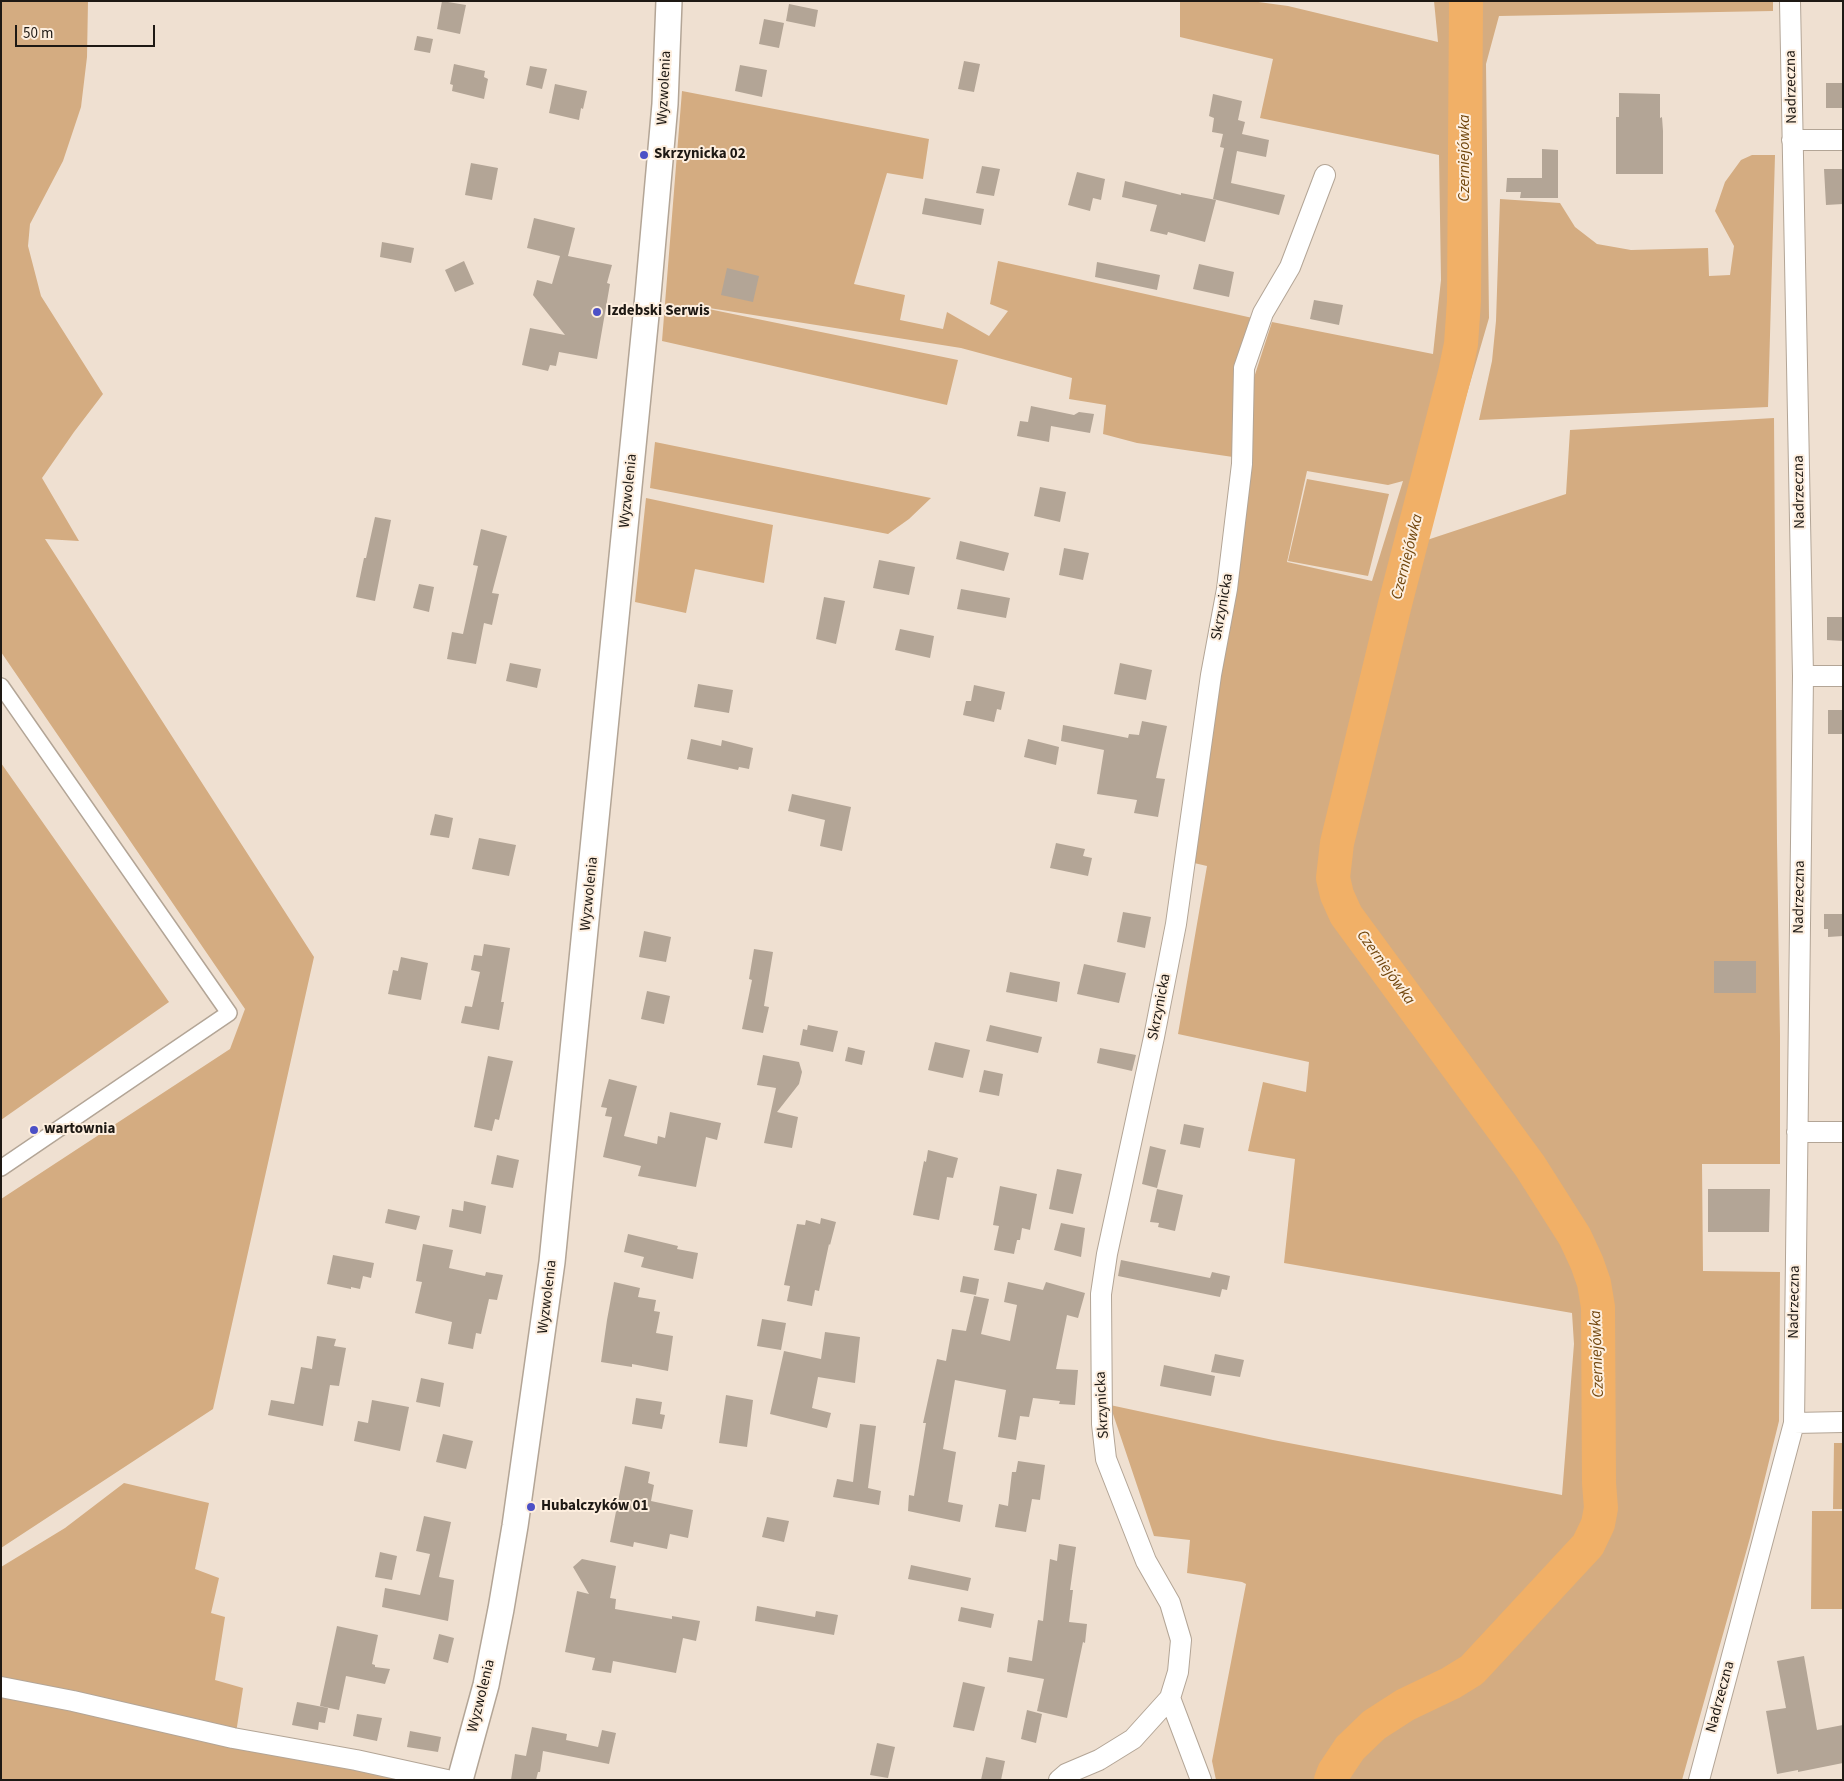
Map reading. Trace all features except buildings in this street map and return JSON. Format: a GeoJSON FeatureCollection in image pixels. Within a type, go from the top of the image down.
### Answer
{"type":"FeatureCollection","features":[{"type":"Feature","properties":{"kind":"street","name":"Wyzwolenia"},"geometry":{"type":"LineString","coordinates":[[460,1780],[486,1685],[501,1609],[515,1526],[552,1262],[648,295],[665,104],[669,1]]}},
{"type":"Feature","properties":{"kind":"street","name":"Nadrzeczna"},"geometry":{"type":"LineString","coordinates":[[1700,1780],[1794,1423],[1803,676],[1790,1]]}},
{"type":"Feature","properties":{"kind":"street"},"geometry":{"type":"LineString","coordinates":[[1792,140],[1843,140]]}},
{"type":"Feature","properties":{"kind":"street","name":"Skrzynicka"},"geometry":{"type":"LineString","coordinates":[[1059,1780],[1066,1774],[1099,1760],[1133,1739],[1170,1698],[1178,1672],[1181,1640],[1170,1603],[1146,1561],[1106,1459],[1102,1424],[1101,1294],[1109,1244],[1154,1037],[1176,924],[1211,675],[1227,589],[1242,464],[1244,368],[1263,313],[1290,267],[1325,176]]}},
{"type":"Feature","properties":{"kind":"street"},"geometry":{"type":"LineString","coordinates":[[1803,676],[1843,676]]}},
{"type":"Feature","properties":{"kind":"street"},"geometry":{"type":"LineString","coordinates":[[1,686],[229,1013],[1,1168]]}},
{"type":"Feature","properties":{"kind":"street"},"geometry":{"type":"LineString","coordinates":[[1797,1132],[1843,1132]]}},
{"type":"Feature","properties":{"kind":"street"},"geometry":{"type":"LineString","coordinates":[[1794,1423],[1843,1422]]}},
{"type":"Feature","properties":{"kind":"street"},"geometry":{"type":"LineString","coordinates":[[1,1687],[73,1701],[233,1738],[356,1760],[446,1780]]}},
{"type":"Feature","properties":{"kind":"street"},"geometry":{"type":"LineString","coordinates":[[1170,1698],[1201,1780]]}},
{"type":"Feature","properties":{"kind":"shaded area"},"geometry":{"type":"Polygon","coordinates":[[[1,1],[88,1],[87,57],[81,107],[63,161],[30,224],[28,246],[41,296],[103,394],[42,478],[79,541],[45,539],[314,957],[213,1409],[1,1548],[1,1199],[230,1049],[245,1009],[1,652],[1,1]]]}},
{"type":"Feature","properties":{"kind":"shaded area"},"geometry":{"type":"Polygon","coordinates":[[[1180,1],[1251,1],[1288,6],[1438,42],[1434,1],[1773,1],[1773,11],[1499,16],[1486,64],[1489,318],[1424,541],[1566,494],[1570,430],[1774,418],[1780,1164],[1702,1164],[1703,1271],[1780,1272],[1779,1421],[1750,1538],[1682,1780],[1216,1780],[1212,1761],[1246,1584],[1187,1573],[1190,1540],[1154,1536],[1110,1405],[1273,1440],[1562,1495],[1574,1344],[1572,1313],[1284,1263],[1295,1159],[1248,1151],[1263,1082],[1306,1092],[1309,1062],[1178,1034],[1207,866],[1194,863],[1250,390],[1272,322],[1433,354],[1441,280],[1439,155],[1260,118],[1273,59],[1180,37],[1180,1]],[[1307,471],[1287,562],[1372,581],[1403,481],[1388,485],[1307,471]]]}},
{"type":"Feature","properties":{"kind":"shaded area"},"geometry":{"type":"Polygon","coordinates":[[[682,91],[929,139],[923,179],[887,173],[854,284],[905,295],[900,320],[943,329],[947,312],[989,336],[1008,311],[990,304],[998,261],[1257,319],[1233,457],[1137,443],[1103,434],[1106,405],[1069,399],[1072,378],[961,348],[684,304],[958,360],[947,405],[662,341],[682,91]]]}},
{"type":"Feature","properties":{"kind":"shaded area"},"geometry":{"type":"Polygon","coordinates":[[[1752,155],[1775,155],[1768,407],[1479,420],[1492,361],[1496,321],[1500,199],[1560,203],[1575,227],[1597,244],[1631,250],[1708,248],[1709,276],[1730,275],[1734,246],[1715,211],[1725,182],[1741,160],[1752,155]]]}},
{"type":"Feature","properties":{"kind":"shaded area"},"geometry":{"type":"Polygon","coordinates":[[[655,442],[931,498],[909,519],[888,534],[650,488],[655,442]]]}},
{"type":"Feature","properties":{"kind":"shaded area"},"geometry":{"type":"Polygon","coordinates":[[[1307,479],[1389,494],[1368,576],[1288,561],[1307,479]]]}},
{"type":"Feature","properties":{"kind":"shaded area"},"geometry":{"type":"Polygon","coordinates":[[[646,498],[773,525],[764,583],[695,569],[686,613],[635,602],[646,498]]]}},
{"type":"Feature","properties":{"kind":"shaded area"},"geometry":{"type":"Polygon","coordinates":[[[1,763],[169,1002],[1,1120],[1,763]]]}},
{"type":"Feature","properties":{"kind":"shaded area"},"geometry":{"type":"Polygon","coordinates":[[[1834,1443],[1843,1443],[1843,1509],[1833,1509],[1834,1443]]]}},
{"type":"Feature","properties":{"kind":"shaded area"},"geometry":{"type":"Polygon","coordinates":[[[124,1483],[209,1503],[195,1569],[219,1578],[211,1613],[225,1617],[215,1680],[243,1688],[236,1733],[1,1682],[1,1567],[65,1528],[124,1483]]]}},
{"type":"Feature","properties":{"kind":"shaded area"},"geometry":{"type":"Polygon","coordinates":[[[1812,1511],[1843,1511],[1843,1609],[1811,1609],[1812,1511]]]}},
{"type":"Feature","properties":{"kind":"shaded area"},"geometry":{"type":"Polygon","coordinates":[[[1,1693],[416,1780],[1,1780],[1,1693]]]}},
{"type":"Feature","properties":{"kind":"waterway","name":"Czerniejówka"},"geometry":{"type":"LineString","coordinates":[[1331,1780],[1334,1772],[1350,1748],[1374,1725],[1405,1705],[1451,1683],[1472,1670],[1588,1545],[1598,1524],[1601,1508],[1599,1483],[1598,1307],[1594,1283],[1587,1263],[1575,1237],[1530,1166],[1346,915],[1337,895],[1333,878],[1337,843],[1461,344],[1464,301],[1466,1]]}},
{"type":"Feature","properties":{"kind":"place","name":"Skrzynicka 02"},"geometry":{"type":"Point","coordinates":[644,155]}},
{"type":"Feature","properties":{"kind":"place","name":"Izdebski Serwis"},"geometry":{"type":"Point","coordinates":[597,312]}},
{"type":"Feature","properties":{"kind":"place","name":"wartownia"},"geometry":{"type":"Point","coordinates":[34,1130]}},
{"type":"Feature","properties":{"kind":"place","name":"Hubalczyków 01"},"geometry":{"type":"Point","coordinates":[531,1507]}}]}
